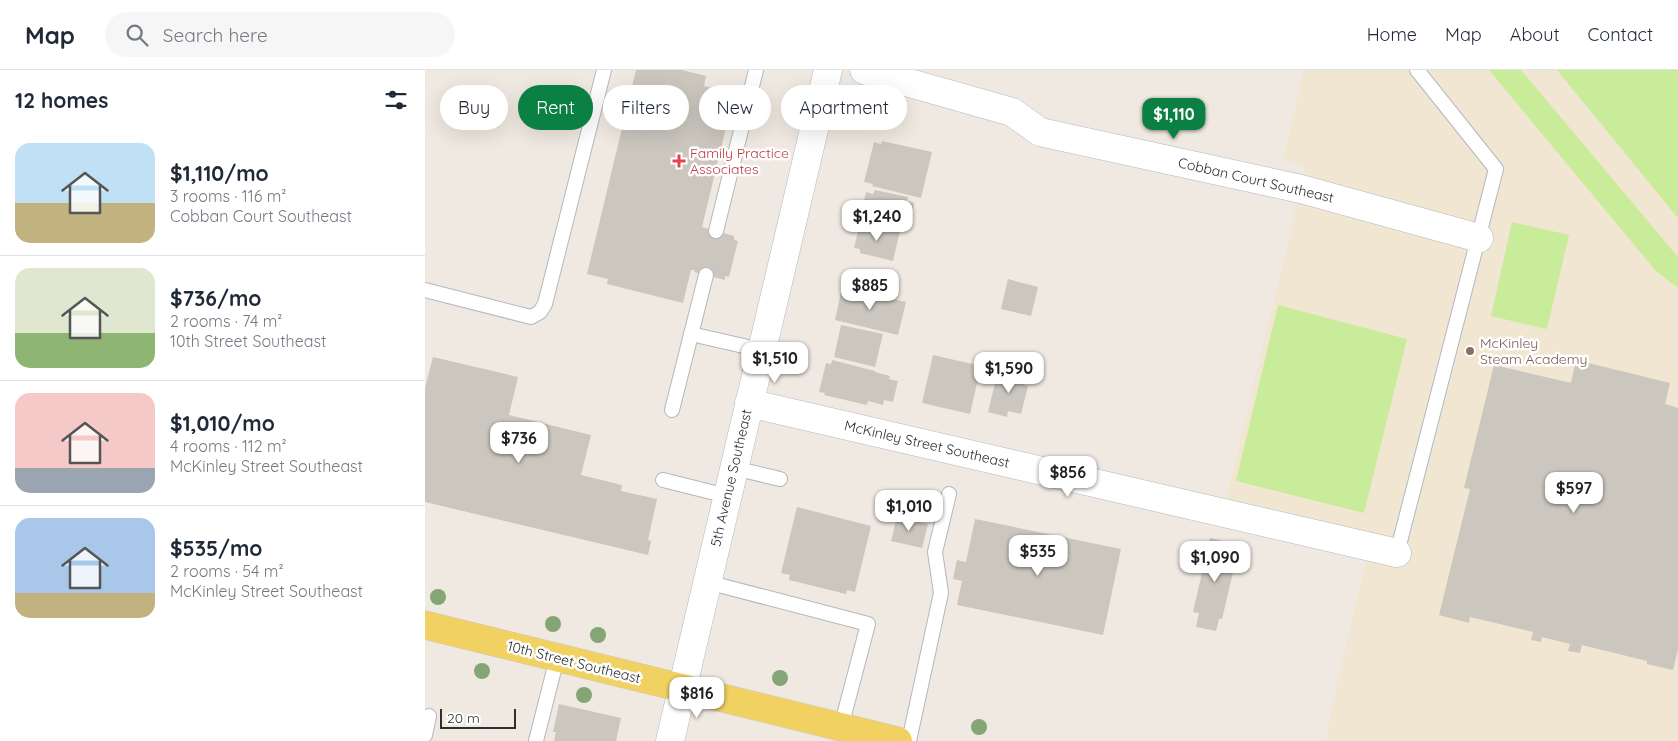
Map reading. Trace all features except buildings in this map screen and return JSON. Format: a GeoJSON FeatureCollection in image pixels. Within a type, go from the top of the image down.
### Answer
{"type":"FeatureCollection","features":[{"type":"Feature","properties":{"kind":"main road","name":"10th Street Southeast"},"geometry":{"type":"LineString","coordinates":[[425,625],[898,741]]}},
{"type":"Feature","properties":{"kind":"street","name":"5th Avenue Southeast"},"geometry":{"type":"LineString","coordinates":[[670,741],[828,70]]}},
{"type":"Feature","properties":{"kind":"street","name":"Cobban Court Southeast"},"geometry":{"type":"LineString","coordinates":[[864,70],[1012,112],[1040,132],[1301,189],[1479,238]]}},
{"type":"Feature","properties":{"kind":"street","name":"McKinley Street Southeast"},"geometry":{"type":"LineString","coordinates":[[749,403],[1397,553]]}},
{"type":"Feature","properties":{"kind":"lane"},"geometry":{"type":"LineString","coordinates":[[425,290],[531,317],[540,312],[545,304],[604,70]]}},
{"type":"Feature","properties":{"kind":"lane"},"geometry":{"type":"LineString","coordinates":[[716,231],[756,70]]}},
{"type":"Feature","properties":{"kind":"lane"},"geometry":{"type":"LineString","coordinates":[[1397,553],[1497,169],[1417,70]]}},
{"type":"Feature","properties":{"kind":"lane"},"geometry":{"type":"LineString","coordinates":[[672,410],[705,275]]}},
{"type":"Feature","properties":{"kind":"lane"},"geometry":{"type":"LineString","coordinates":[[691,334],[761,350]]}},
{"type":"Feature","properties":{"kind":"lane"},"geometry":{"type":"LineString","coordinates":[[734,468],[780,479]]}},
{"type":"Feature","properties":{"kind":"lane"},"geometry":{"type":"LineString","coordinates":[[663,480],[727,496]]}},
{"type":"Feature","properties":{"kind":"lane"},"geometry":{"type":"LineString","coordinates":[[909,741],[941,593],[935,552],[949,494]]}},
{"type":"Feature","properties":{"kind":"lane"},"geometry":{"type":"LineString","coordinates":[[707,582],[868,624],[841,727]]}},
{"type":"Feature","properties":{"kind":"lane"},"geometry":{"type":"LineString","coordinates":[[535,741],[557,658]]}},
{"type":"Feature","properties":{"kind":"lane"},"geometry":{"type":"LineString","coordinates":[[425,735],[429,716]]}},
{"type":"Feature","properties":{"kind":"shaded area","name":"McKinley Steam Academy"},"geometry":{"type":"Polygon","coordinates":[[[1304,70],[1678,70],[1678,741],[1326,741],[1333,701],[1370,547],[1223,512],[1306,166],[1283,160],[1304,70]]]}},
{"type":"Feature","properties":{"kind":"green space"},"geometry":{"type":"Polygon","coordinates":[[[1489,70],[1521,70],[1678,257],[1678,288],[1656,271],[1489,70]]]}},
{"type":"Feature","properties":{"kind":"green space"},"geometry":{"type":"Polygon","coordinates":[[[1557,70],[1678,70],[1678,218],[1557,70]]]}},
{"type":"Feature","properties":{"kind":"green space"},"geometry":{"type":"Polygon","coordinates":[[[1512,222],[1569,235],[1547,329],[1491,316],[1512,222]]]}},
{"type":"Feature","properties":{"kind":"green space"},"geometry":{"type":"Polygon","coordinates":[[[1278,305],[1407,339],[1364,513],[1236,481],[1278,305]]]}},
{"type":"Feature","properties":{"kind":"place","name":"Family Practice Associates"},"geometry":{"type":"Point","coordinates":[679,161]}},
{"type":"Feature","properties":{"kind":"place","name":"McKinley Steam Academy"},"geometry":{"type":"Point","coordinates":[1470,351]}}]}
